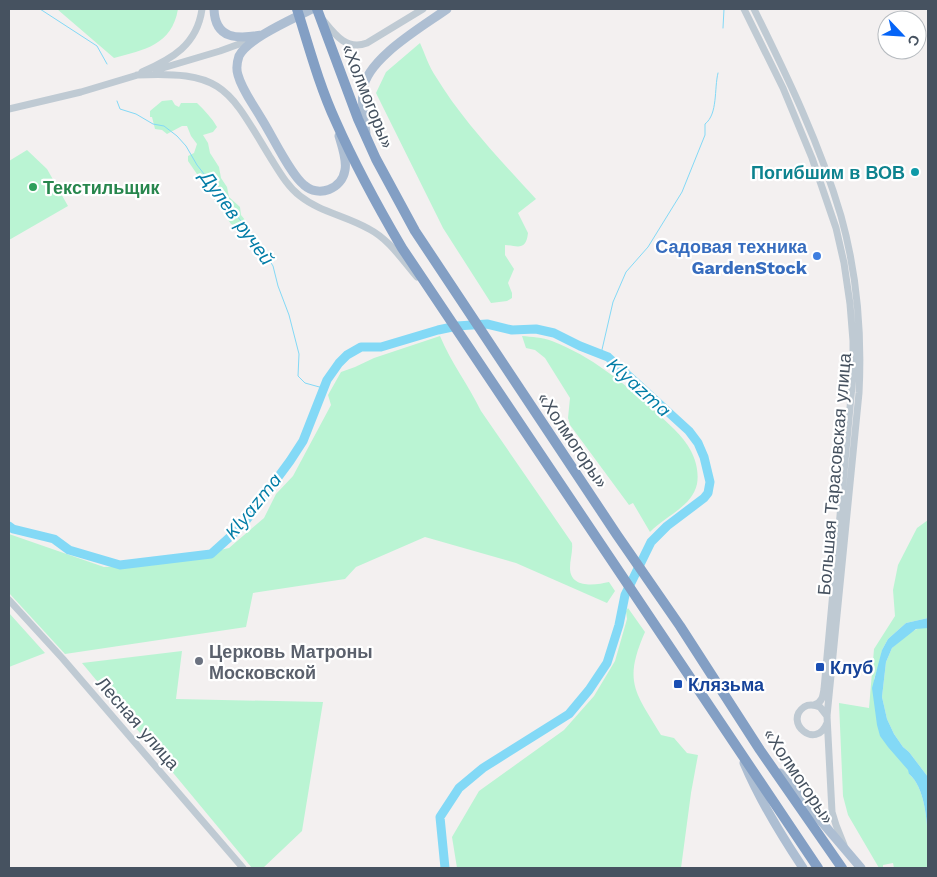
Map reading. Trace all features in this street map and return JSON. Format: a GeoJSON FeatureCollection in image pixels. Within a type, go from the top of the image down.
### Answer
{"type":"FeatureCollection","features":[{"type":"Feature","properties":{"kind":"highway","name":"«Холмогоры»"},"geometry":{"type":"LineString","coordinates":[[297,9],[336,122],[402,248],[476,361],[658,627],[818,868]]}},
{"type":"Feature","properties":{"kind":"highway","name":"«Холмогоры»"},"geometry":{"type":"LineString","coordinates":[[316,10],[341,77],[368,140],[415,231],[760,750],[842,868]]}},
{"type":"Feature","properties":{"kind":"main road"},"geometry":{"type":"LineString","coordinates":[[214,9],[217,24],[226,33],[238,38],[262,35]]}},
{"type":"Feature","properties":{"kind":"main road"},"geometry":{"type":"LineString","coordinates":[[368,140],[362,106],[366,78],[374,65],[387,53],[447,9]]}},
{"type":"Feature","properties":{"kind":"main road"},"geometry":{"type":"LineString","coordinates":[[316,10],[262,35],[240,54],[237,65],[238,76],[297,178],[311,190],[330,190],[336,186],[343,176],[345,163],[336,122]]}},
{"type":"Feature","properties":{"kind":"main road"},"geometry":{"type":"LineString","coordinates":[[739,749],[753,785],[803,868]]}},
{"type":"Feature","properties":{"kind":"main road"},"geometry":{"type":"LineString","coordinates":[[760,750],[861,868]]}},
{"type":"Feature","properties":{"kind":"street"},"geometry":{"type":"LineString","coordinates":[[137,75],[167,61],[186,44],[196,30],[202,9]]}},
{"type":"Feature","properties":{"kind":"street"},"geometry":{"type":"LineString","coordinates":[[316,10],[346,44],[358,46],[367,43],[422,9]]}},
{"type":"Feature","properties":{"kind":"street","name":"Большая Тарасовская улица"},"geometry":{"type":"LineString","coordinates":[[744,9],[783,88],[824,192],[841,245],[850,304],[853,375],[845,472],[824,689],[820,703],[814,705]]}},
{"type":"Feature","properties":{"kind":"street","name":"Большая Тарасовская улица"},"geometry":{"type":"LineString","coordinates":[[754,9],[792,84],[835,196],[846,235],[857,302],[860,339],[859,393],[828,719],[832,812],[848,851]]}},
{"type":"Feature","properties":{"kind":"street"},"geometry":{"type":"LineString","coordinates":[[9,109],[81,92],[208,55],[262,35]]}},
{"type":"Feature","properties":{"kind":"street"},"geometry":{"type":"LineString","coordinates":[[137,75],[167,73],[189,75],[210,82],[225,92],[242,110],[281,174],[293,190],[312,204],[368,228],[384,239],[441,306]]}},
{"type":"Feature","properties":{"kind":"street","name":"Лесная улица"},"geometry":{"type":"LineString","coordinates":[[9,600],[63,659],[242,868]]}},
{"type":"Feature","properties":{"kind":"street"},"geometry":{"type":"LineString","coordinates":[[814,705],[823,708],[828,719],[824,729],[814,735],[808,734],[800,728],[798,719],[800,712],[806,706],[814,705]]}},
{"type":"Feature","properties":{"kind":"green space"},"geometry":{"type":"Polygon","coordinates":[[[57,9],[178,9],[170,31],[163,38],[146,48],[114,58],[57,9]]]}},
{"type":"Feature","properties":{"kind":"green space"},"geometry":{"type":"Polygon","coordinates":[[[420,43],[429,65],[446,93],[483,140],[536,199],[518,213],[528,233],[525,243],[521,246],[505,245],[505,255],[514,269],[508,283],[512,298],[507,301],[491,303],[443,228],[376,93],[386,72],[420,43]]]}},
{"type":"Feature","properties":{"kind":"green space"},"geometry":{"type":"Polygon","coordinates":[[[172,100],[179,107],[181,103],[197,103],[217,127],[213,132],[203,135],[208,143],[210,153],[219,167],[221,178],[227,187],[229,197],[240,207],[247,230],[245,236],[243,237],[238,234],[236,226],[231,224],[188,161],[188,156],[194,153],[197,144],[187,126],[182,126],[167,134],[162,130],[155,129],[152,117],[150,117],[150,111],[162,101],[172,100]]]}},
{"type":"Feature","properties":{"kind":"green space","name":"Текстильщик"},"geometry":{"type":"Polygon","coordinates":[[[27,150],[47,169],[68,206],[9,240],[9,161],[27,150]]]}},
{"type":"Feature","properties":{"kind":"green space"},"geometry":{"type":"Polygon","coordinates":[[[440,336],[481,411],[572,543],[571,575],[574,579],[585,584],[609,582],[615,591],[607,603],[516,563],[425,537],[356,567],[345,579],[253,593],[246,627],[65,654],[9,593],[9,534],[104,567],[154,565],[229,548],[264,518],[276,494],[293,476],[331,405],[328,395],[341,372],[374,358],[440,336]]]}},
{"type":"Feature","properties":{"kind":"green space"},"geometry":{"type":"Polygon","coordinates":[[[522,336],[552,341],[594,362],[643,401],[684,440],[694,459],[698,480],[694,492],[684,505],[650,532],[633,503],[629,505],[570,425],[568,418],[570,398],[545,358],[535,350],[526,348],[522,336]]]}},
{"type":"Feature","properties":{"kind":"green space"},"geometry":{"type":"Polygon","coordinates":[[[928,520],[928,618],[906,623],[888,639],[882,650],[874,679],[876,709],[900,759],[909,770],[909,774],[921,792],[926,818],[927,868],[894,868],[893,863],[879,868],[848,815],[843,796],[839,703],[869,708],[874,649],[895,616],[893,590],[898,565],[917,528],[928,520]]]}},
{"type":"Feature","properties":{"kind":"green space"},"geometry":{"type":"Polygon","coordinates":[[[628,608],[645,632],[638,649],[634,675],[635,686],[644,708],[661,735],[674,738],[687,753],[698,755],[681,868],[457,868],[452,837],[479,791],[564,730],[594,696],[615,661],[627,619],[626,611],[628,608]]]}},
{"type":"Feature","properties":{"kind":"green space"},"geometry":{"type":"Polygon","coordinates":[[[9,613],[45,653],[9,667],[9,613]]]}},
{"type":"Feature","properties":{"kind":"green space"},"geometry":{"type":"Polygon","coordinates":[[[921,627],[928,628],[928,777],[894,734],[887,719],[882,697],[886,662],[892,648],[909,633],[921,627]]]}},
{"type":"Feature","properties":{"kind":"green space"},"geometry":{"type":"Polygon","coordinates":[[[182,651],[176,699],[323,702],[302,831],[263,868],[252,868],[82,663],[182,651]]]}},
{"type":"Feature","properties":{"kind":"water"},"geometry":{"type":"Polygon","coordinates":[[[928,618],[928,628],[916,629],[892,648],[886,662],[882,697],[887,719],[894,734],[928,777],[928,845],[926,818],[921,792],[908,770],[880,736],[877,725],[872,688],[882,650],[888,639],[906,623],[928,618]]]}},
{"type":"Feature","properties":{"kind":"waterway","name":"Дулев ручей"},"geometry":{"type":"LineString","coordinates":[[40,9],[97,46],[107,64]]}},
{"type":"Feature","properties":{"kind":"waterway"},"geometry":{"type":"LineString","coordinates":[[723,28],[724,9]]}},
{"type":"Feature","properties":{"kind":"waterway"},"geometry":{"type":"LineString","coordinates":[[601,354],[613,302],[626,272],[648,247],[682,192],[705,135],[705,124],[709,120],[714,108],[718,73]]}},
{"type":"Feature","properties":{"kind":"waterway","name":"Дулев ручей"},"geometry":{"type":"LineString","coordinates":[[117,101],[120,109],[136,114],[153,124],[164,126],[177,136],[268,258],[273,266],[289,315],[299,354],[298,376],[305,383],[323,388]]}},
{"type":"Feature","properties":{"kind":"waterway","name":"Klyazma"},"geometry":{"type":"LineString","coordinates":[[9,526],[13,529],[54,539],[69,550],[120,565],[211,554],[242,526],[290,461],[303,441],[327,380],[347,355],[361,347],[381,347],[438,330],[457,326],[487,324],[512,330],[536,329],[554,333],[608,357],[689,431],[698,443],[704,457],[710,482],[708,493],[667,526],[651,542],[625,595],[619,625],[607,663],[589,690],[569,714],[483,768],[459,788],[440,817],[445,868]]}},
{"type":"Feature","properties":{"kind":"place","name":"Погибшим в ВОВ"},"geometry":{"type":"Point","coordinates":[915,172]}},
{"type":"Feature","properties":{"kind":"place","name":"Текстильщик"},"geometry":{"type":"Point","coordinates":[33,187]}},
{"type":"Feature","properties":{"kind":"place","name":"Садовая техника GardenStock"},"geometry":{"type":"Point","coordinates":[817,256]}},
{"type":"Feature","properties":{"kind":"place","name":"Церковь Матроны Московской"},"geometry":{"type":"Point","coordinates":[199,661]}},
{"type":"Feature","properties":{"kind":"place","name":"Клуб"},"geometry":{"type":"Point","coordinates":[820,667]}},
{"type":"Feature","properties":{"kind":"place","name":"Клязьма"},"geometry":{"type":"Point","coordinates":[678,684]}}]}
